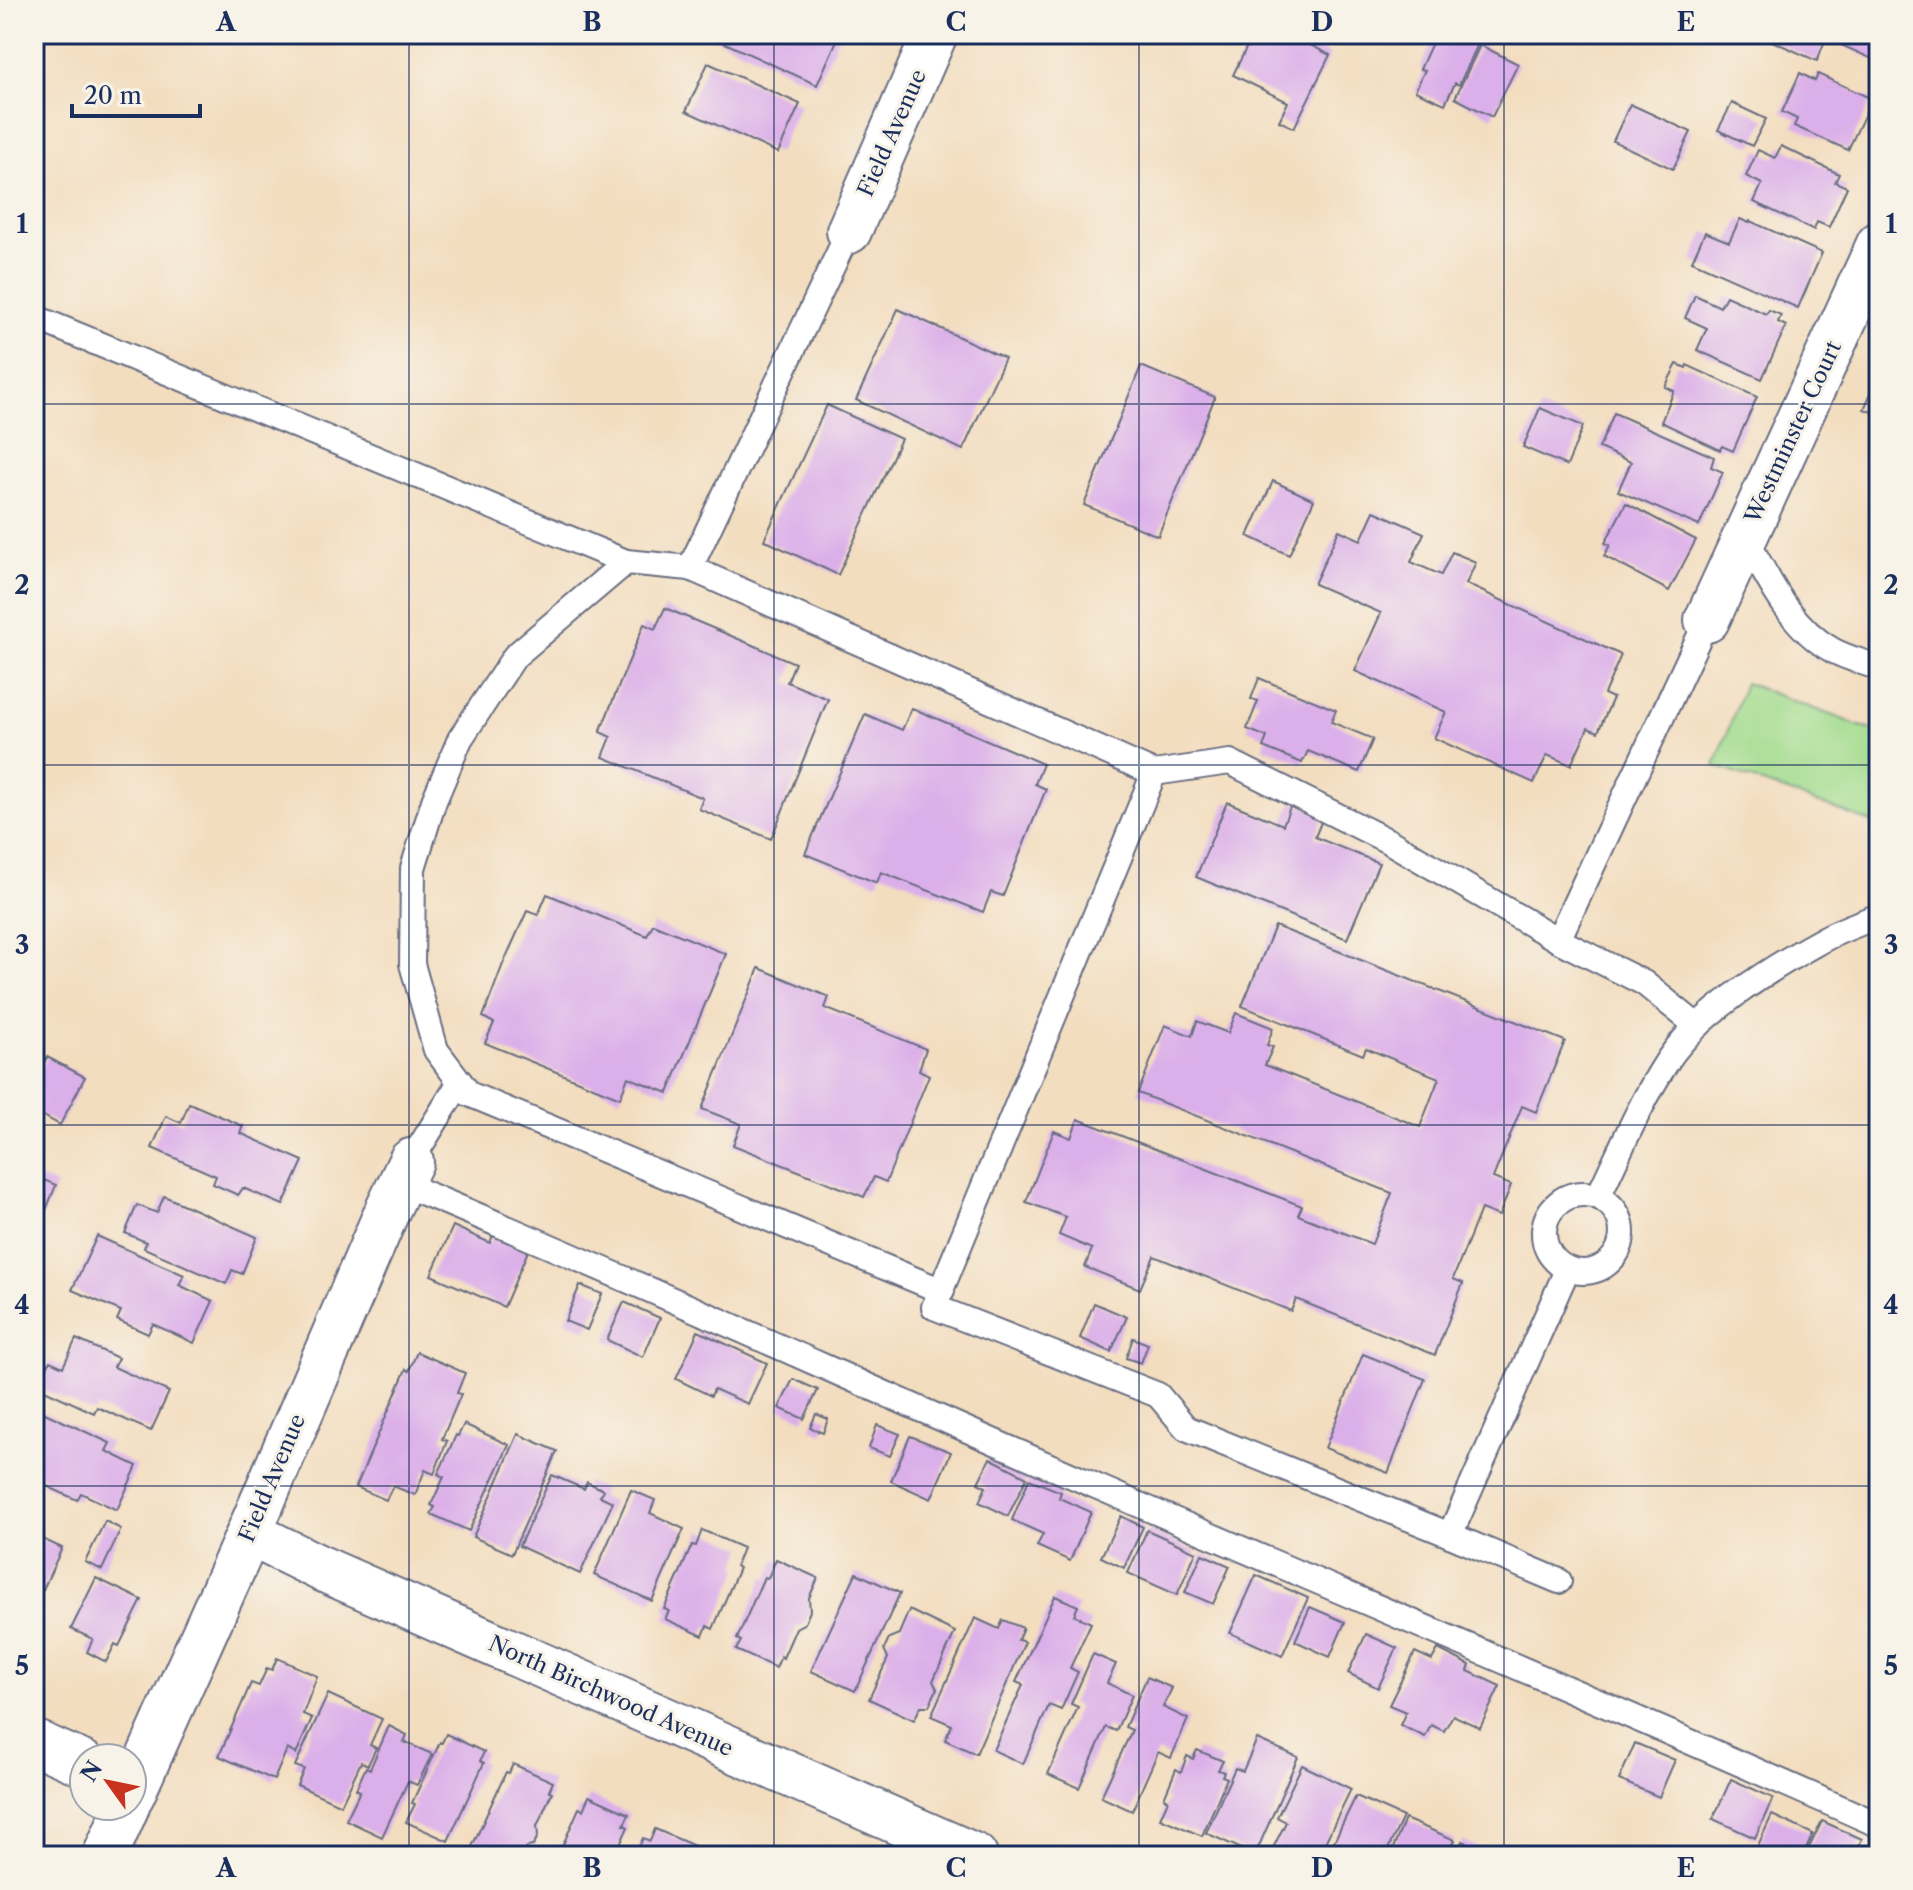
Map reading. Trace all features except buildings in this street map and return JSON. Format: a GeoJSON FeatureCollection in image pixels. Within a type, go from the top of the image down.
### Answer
{"type":"FeatureCollection","features":[{"type":"Feature","properties":{"kind":"street","name":"Field Avenue"},"geometry":{"type":"LineString","coordinates":[[849,231],[935,34]]}},
{"type":"Feature","properties":{"kind":"street","name":"Westminster Court"},"geometry":{"type":"LineString","coordinates":[[1707,620],[1879,244]]}},
{"type":"Feature","properties":{"kind":"street","name":"Field Avenue"},"geometry":{"type":"LineString","coordinates":[[148,1757],[406,1172]]}},
{"type":"Feature","properties":{"kind":"street","name":"North Birchwood Avenue"},"geometry":{"type":"LineString","coordinates":[[249,1533],[318,1567],[975,1856]]}},
{"type":"Feature","properties":{"kind":"street"},"geometry":{"type":"LineString","coordinates":[[34,1742],[68,1757]]}},
{"type":"Feature","properties":{"kind":"street","name":"Field Avenue"},"geometry":{"type":"LineString","coordinates":[[105,1856],[120,1822]]}},
{"type":"Feature","properties":{"kind":"lane"},"geometry":{"type":"LineString","coordinates":[[690,568],[849,231]]}},
{"type":"Feature","properties":{"kind":"lane"},"geometry":{"type":"LineString","coordinates":[[34,317],[626,562],[690,568],[1154,773],[1230,762],[1390,842],[1558,940],[1644,983],[1697,1026]]}},
{"type":"Feature","properties":{"kind":"lane"},"geometry":{"type":"LineString","coordinates":[[1745,537],[1785,607],[1809,636],[1834,652],[1879,668]]}},
{"type":"Feature","properties":{"kind":"lane"},"geometry":{"type":"LineString","coordinates":[[626,562],[515,656],[460,739],[434,801],[413,868],[412,964],[436,1050],[469,1094],[942,1291]]}},
{"type":"Feature","properties":{"kind":"lane"},"geometry":{"type":"LineString","coordinates":[[1558,940],[1707,620]]}},
{"type":"Feature","properties":{"kind":"lane"},"geometry":{"type":"LineString","coordinates":[[1154,773],[934,1307],[1158,1395],[1186,1428],[1559,1581]]}},
{"type":"Feature","properties":{"kind":"lane"},"geometry":{"type":"LineString","coordinates":[[1598,1197],[1642,1105],[1670,1058],[1697,1026],[1745,989],[1824,938],[1879,916]]}},
{"type":"Feature","properties":{"kind":"lane"},"geometry":{"type":"LineString","coordinates":[[460,1082],[406,1172],[531,1237],[1096,1487],[1668,1731],[1879,1825]]}},
{"type":"Feature","properties":{"kind":"lane"},"geometry":{"type":"LineString","coordinates":[[1583,1194],[1598,1197],[1610,1206],[1619,1219],[1622,1234],[1618,1248],[1610,1262],[1598,1270],[1582,1273],[1567,1270],[1555,1261],[1546,1248],[1543,1233],[1547,1218],[1555,1205],[1568,1197],[1583,1194]]}},
{"type":"Feature","properties":{"kind":"lane"},"geometry":{"type":"LineString","coordinates":[[1450,1535],[1567,1270]]}},
{"type":"Feature","properties":{"kind":"green space"},"geometry":{"type":"Polygon","coordinates":[[[1745,683],[1879,733],[1879,825],[1715,766],[1745,683]]]}}]}
